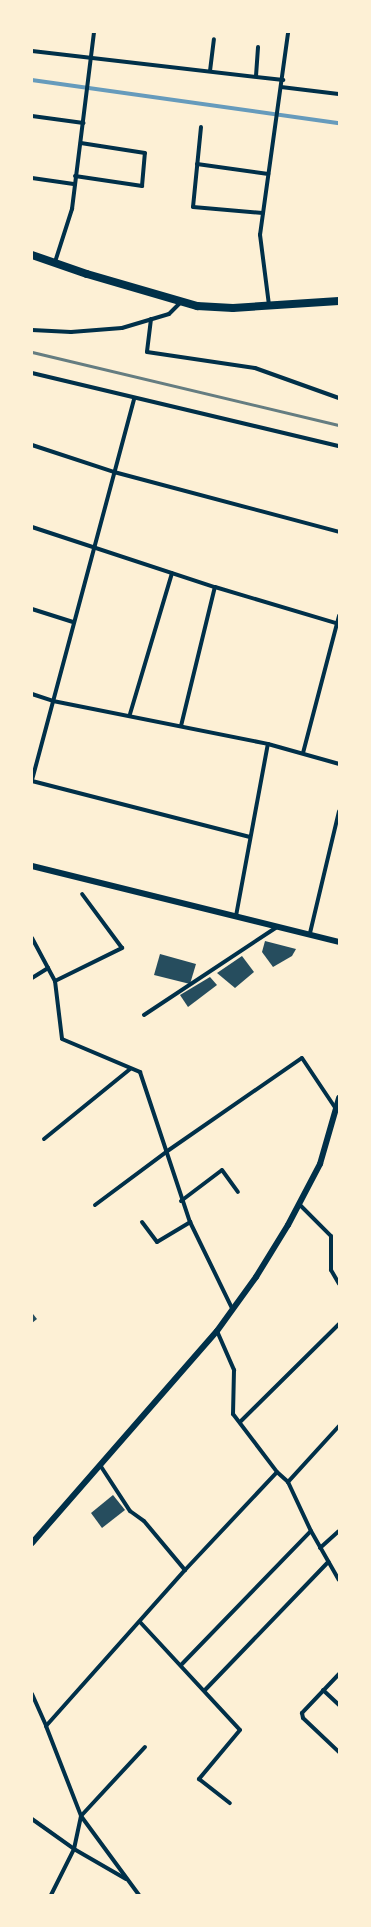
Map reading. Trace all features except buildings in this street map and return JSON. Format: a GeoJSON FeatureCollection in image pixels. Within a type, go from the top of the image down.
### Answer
{"type":"FeatureCollection","features":[{"type":"Feature","properties":{"kind":"main road"},"geometry":{"type":"LineString","coordinates":[[32,255],[87,274],[197,306],[234,308],[339,301]]}},
{"type":"Feature","properties":{"kind":"street"},"geometry":{"type":"LineString","coordinates":[[55,262],[72,209],[74,184],[84,123],[94,32]]}},
{"type":"Feature","properties":{"kind":"street"},"geometry":{"type":"LineString","coordinates":[[268,305],[260,235],[283,80],[288,32]]}},
{"type":"Feature","properties":{"kind":"street"},"geometry":{"type":"LineString","coordinates":[[210,71],[214,39]]}},
{"type":"Feature","properties":{"kind":"street"},"geometry":{"type":"LineString","coordinates":[[256,76],[258,46]]}},
{"type":"Feature","properties":{"kind":"street"},"geometry":{"type":"LineString","coordinates":[[32,51],[283,80]]}},
{"type":"Feature","properties":{"kind":"street"},"geometry":{"type":"LineString","coordinates":[[281,86],[339,94]]}},
{"type":"Feature","properties":{"kind":"street"},"geometry":{"type":"LineString","coordinates":[[32,116],[84,123]]}},
{"type":"Feature","properties":{"kind":"street"},"geometry":{"type":"LineString","coordinates":[[201,127],[193,207],[263,213]]}},
{"type":"Feature","properties":{"kind":"street"},"geometry":{"type":"LineString","coordinates":[[76,176],[142,186],[145,153],[81,143]]}},
{"type":"Feature","properties":{"kind":"street"},"geometry":{"type":"LineString","coordinates":[[197,164],[268,174]]}},
{"type":"Feature","properties":{"kind":"street"},"geometry":{"type":"LineString","coordinates":[[32,178],[74,184]]}},
{"type":"Feature","properties":{"kind":"street"},"geometry":{"type":"LineString","coordinates":[[32,330],[71,332],[122,328],[169,314],[182,301]]}},
{"type":"Feature","properties":{"kind":"street"},"geometry":{"type":"LineString","coordinates":[[151,319],[147,352],[255,368],[339,398]]}},
{"type":"Feature","properties":{"kind":"street"},"geometry":{"type":"LineString","coordinates":[[32,373],[339,446]]}},
{"type":"Feature","properties":{"kind":"street"},"geometry":{"type":"LineString","coordinates":[[134,398],[32,780],[250,837]]}},
{"type":"Feature","properties":{"kind":"street"},"geometry":{"type":"LineString","coordinates":[[32,445],[114,472],[339,532]]}},
{"type":"Feature","properties":{"kind":"street"},"geometry":{"type":"LineString","coordinates":[[32,527],[215,588],[338,624]]}},
{"type":"Feature","properties":{"kind":"street"},"geometry":{"type":"LineString","coordinates":[[130,714],[172,573]]}},
{"type":"Feature","properties":{"kind":"street"},"geometry":{"type":"LineString","coordinates":[[181,726],[215,588]]}},
{"type":"Feature","properties":{"kind":"street"},"geometry":{"type":"LineString","coordinates":[[32,609],[73,622]]}},
{"type":"Feature","properties":{"kind":"street"},"geometry":{"type":"LineString","coordinates":[[303,753],[339,616]]}},
{"type":"Feature","properties":{"kind":"street"},"geometry":{"type":"LineString","coordinates":[[32,694],[53,701],[130,714],[268,744],[339,764]]}},
{"type":"Feature","properties":{"kind":"street"},"geometry":{"type":"LineString","coordinates":[[236,916],[268,744]]}},
{"type":"Feature","properties":{"kind":"street"},"geometry":{"type":"LineString","coordinates":[[310,933],[339,811]]}},
{"type":"Feature","properties":{"kind":"street"},"geometry":{"type":"LineString","coordinates":[[32,866],[310,933],[339,942]]}},
{"type":"Feature","properties":{"kind":"street"},"geometry":{"type":"LineString","coordinates":[[55,981],[122,948],[82,894]]}},
{"type":"Feature","properties":{"kind":"street"},"geometry":{"type":"LineString","coordinates":[[144,1016],[278,926]]}},
{"type":"Feature","properties":{"kind":"street"},"geometry":{"type":"LineString","coordinates":[[32,938],[55,981],[62,1039],[140,1072],[181,1201],[232,1308]]}},
{"type":"Feature","properties":{"kind":"street"},"geometry":{"type":"LineString","coordinates":[[32,978],[48,968]]}},
{"type":"Feature","properties":{"kind":"street"},"geometry":{"type":"LineString","coordinates":[[95,1205],[166,1152],[302,1058],[336,1110]]}},
{"type":"Feature","properties":{"kind":"street"},"geometry":{"type":"LineString","coordinates":[[44,1140],[130,1069]]}},
{"type":"Feature","properties":{"kind":"street"},"geometry":{"type":"LineString","coordinates":[[32,1543],[217,1331],[232,1308],[256,1277],[299,1204],[320,1164],[339,1098]]}},
{"type":"Feature","properties":{"kind":"street"},"geometry":{"type":"LineString","coordinates":[[181,1201],[222,1170],[238,1192]]}},
{"type":"Feature","properties":{"kind":"street"},"geometry":{"type":"LineString","coordinates":[[299,1204],[331,1236],[331,1270],[339,1284]]}},
{"type":"Feature","properties":{"kind":"street"},"geometry":{"type":"LineString","coordinates":[[142,1222],[157,1242],[190,1222]]}},
{"type":"Feature","properties":{"kind":"street"},"geometry":{"type":"LineString","coordinates":[[240,1422],[339,1324]]}},
{"type":"Feature","properties":{"kind":"street"},"geometry":{"type":"LineString","coordinates":[[217,1331],[234,1370],[233,1414],[277,1472],[288,1482],[311,1531],[339,1580]]}},
{"type":"Feature","properties":{"kind":"street"},"geometry":{"type":"LineString","coordinates":[[288,1482],[339,1426]]}},
{"type":"Feature","properties":{"kind":"street"},"geometry":{"type":"LineString","coordinates":[[100,1465],[130,1511],[144,1521],[185,1570]]}},
{"type":"Feature","properties":{"kind":"street"},"geometry":{"type":"LineString","coordinates":[[46,1726],[185,1570],[277,1472]]}},
{"type":"Feature","properties":{"kind":"street"},"geometry":{"type":"LineString","coordinates":[[182,1664],[311,1531]]}},
{"type":"Feature","properties":{"kind":"street"},"geometry":{"type":"LineString","coordinates":[[320,1548],[339,1531]]}},
{"type":"Feature","properties":{"kind":"street"},"geometry":{"type":"LineString","coordinates":[[205,1690],[328,1562]]}},
{"type":"Feature","properties":{"kind":"street"},"geometry":{"type":"LineString","coordinates":[[140,1622],[182,1664],[240,1730],[199,1779],[230,1803]]}},
{"type":"Feature","properties":{"kind":"street"},"geometry":{"type":"LineString","coordinates":[[339,1674],[323,1690],[302,1716],[339,1752]]}},
{"type":"Feature","properties":{"kind":"street"},"geometry":{"type":"LineString","coordinates":[[323,1690],[339,1705]]}},
{"type":"Feature","properties":{"kind":"street"},"geometry":{"type":"LineString","coordinates":[[32,1694],[82,1816],[140,1895]]}},
{"type":"Feature","properties":{"kind":"street"},"geometry":{"type":"LineString","coordinates":[[51,1895],[74,1849],[82,1816],[145,1747]]}},
{"type":"Feature","properties":{"kind":"street"},"geometry":{"type":"LineString","coordinates":[[32,1819],[74,1849],[128,1880]]}},
{"type":"Feature","properties":{"kind":"waterway"},"geometry":{"type":"LineString","coordinates":[[32,80],[339,123]]}},
{"type":"Feature","properties":{"kind":"railway"},"geometry":{"type":"LineString","coordinates":[[32,352],[339,425]]}}]}
